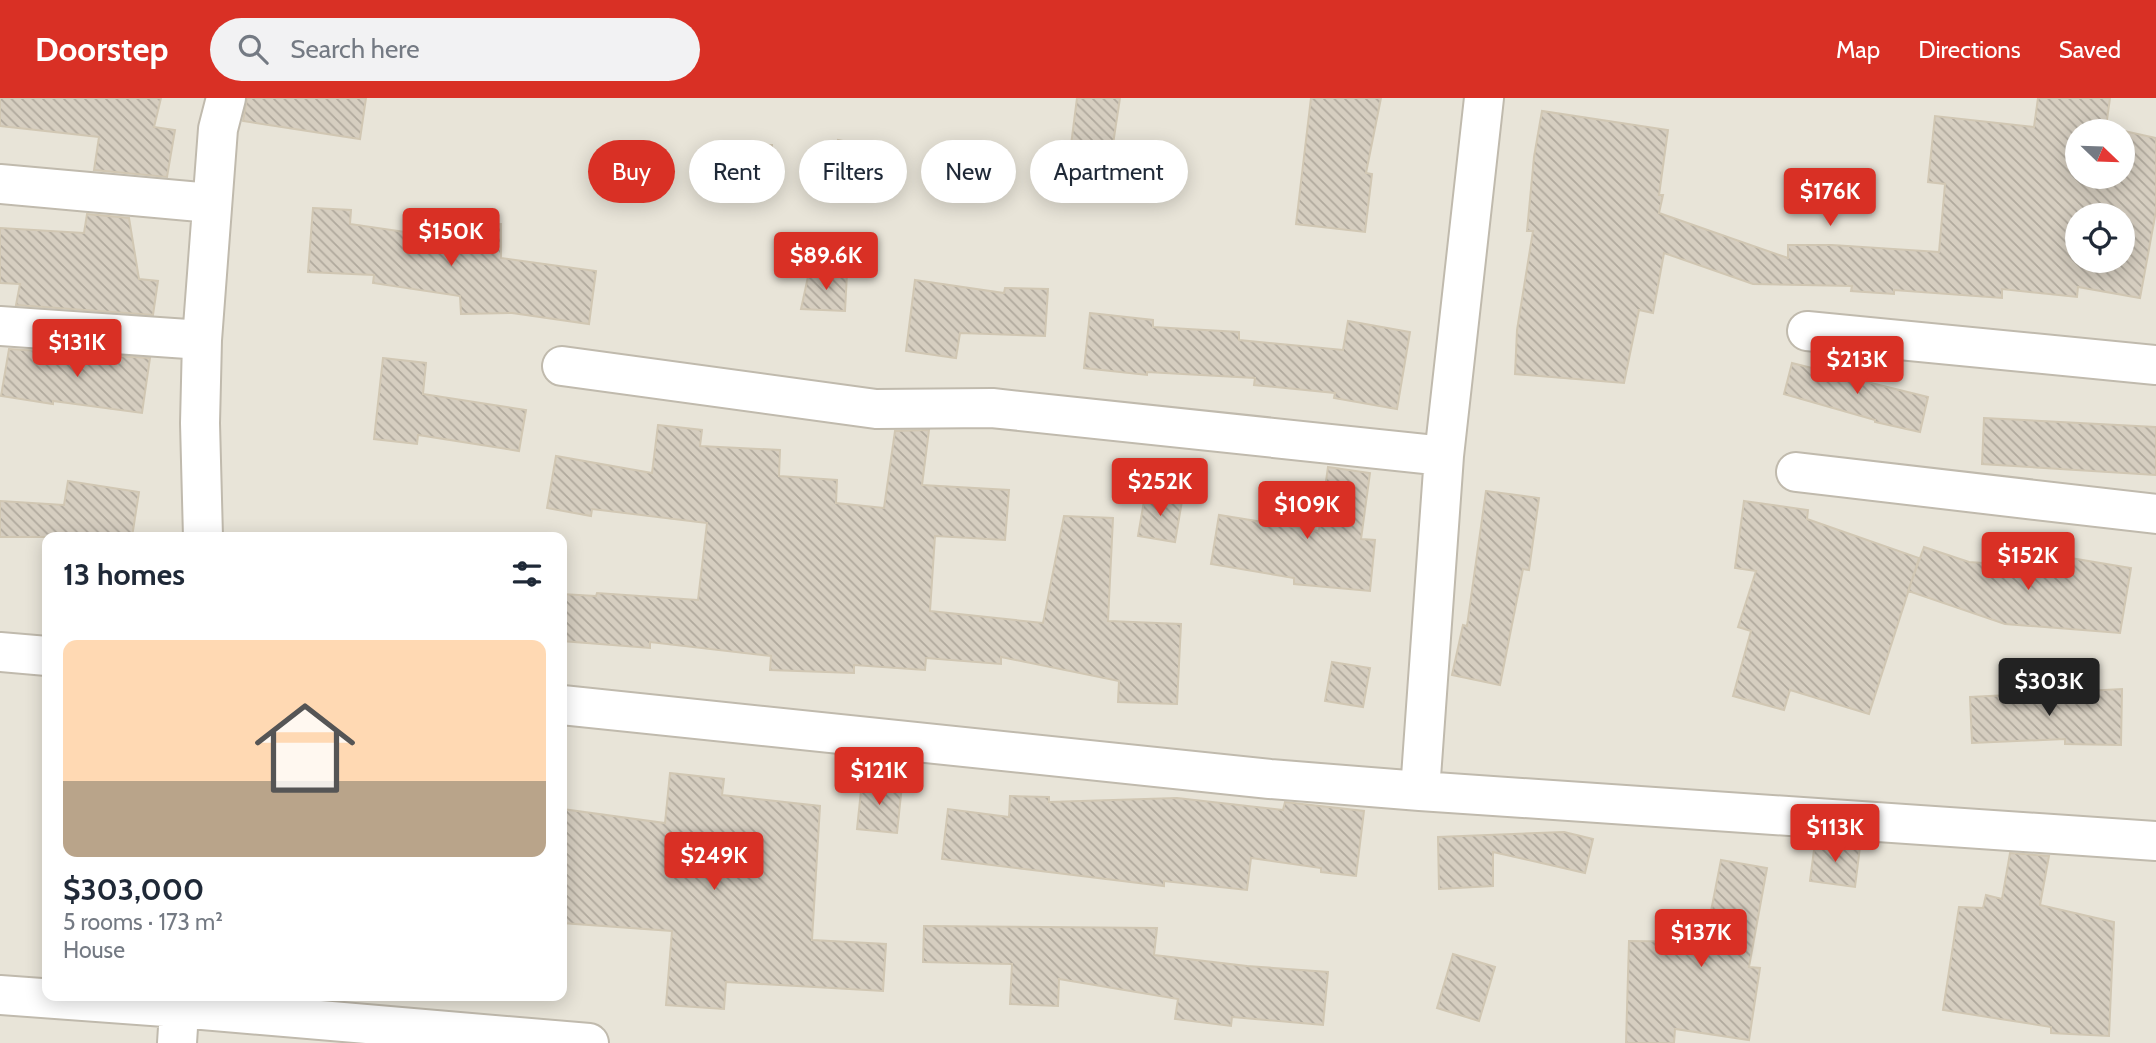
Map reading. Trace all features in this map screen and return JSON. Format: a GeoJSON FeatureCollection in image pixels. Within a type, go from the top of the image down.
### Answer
{"type":"FeatureCollection","features":[{"type":"Feature","properties":{"kind":"street"},"geometry":{"type":"LineString","coordinates":[[203,532],[200,423],[202,340],[218,129],[226,98]]}},
{"type":"Feature","properties":{"kind":"street"},"geometry":{"type":"LineString","coordinates":[[1420,791],[1444,456],[1484,98]]}},
{"type":"Feature","properties":{"kind":"street"},"geometry":{"type":"LineString","coordinates":[[0,184],[211,203]]}},
{"type":"Feature","properties":{"kind":"street"},"geometry":{"type":"LineString","coordinates":[[0,326],[202,340]]}},
{"type":"Feature","properties":{"kind":"street"},"geometry":{"type":"LineString","coordinates":[[1807,331],[2156,365]]}},
{"type":"Feature","properties":{"kind":"street"},"geometry":{"type":"LineString","coordinates":[[562,366],[876,409],[992,408],[1444,456]]}},
{"type":"Feature","properties":{"kind":"street"},"geometry":{"type":"LineString","coordinates":[[1796,472],[2156,514]]}},
{"type":"Feature","properties":{"kind":"street"},"geometry":{"type":"LineString","coordinates":[[0,652],[42,656]]}},
{"type":"Feature","properties":{"kind":"street"},"geometry":{"type":"LineString","coordinates":[[567,706],[1270,779],[2156,841]]}},
{"type":"Feature","properties":{"kind":"street"},"geometry":{"type":"LineString","coordinates":[[0,995],[42,1000]]}},
{"type":"Feature","properties":{"kind":"street"},"geometry":{"type":"LineString","coordinates":[[51,1001],[179,1016],[589,1043]]}},
{"type":"Feature","properties":{"kind":"shaded area"},"geometry":{"type":"Polygon","coordinates":[[[0,98],[2156,98],[2156,1043],[0,1043],[0,98]]]}},
{"type":"Feature","properties":{"kind":"building"},"geometry":{"type":"Polygon","coordinates":[[[0,98],[161,98],[154,127],[175,130],[167,177],[94,170],[99,137],[0,126],[0,98]]]}},
{"type":"Feature","properties":{"kind":"building"},"geometry":{"type":"Polygon","coordinates":[[[247,98],[366,98],[360,139],[243,121],[247,98]]]}},
{"type":"Feature","properties":{"kind":"building"},"geometry":{"type":"Polygon","coordinates":[[[1077,98],[1120,98],[1114,140],[1072,140],[1077,98]]]}},
{"type":"Feature","properties":{"kind":"building"},"geometry":{"type":"Polygon","coordinates":[[[1311,98],[1381,98],[1366,173],[1372,174],[1365,232],[1296,224],[1311,98]]]}},
{"type":"Feature","properties":{"kind":"building"},"geometry":{"type":"Polygon","coordinates":[[[2038,98],[2110,98],[2107,119],[2065,119],[2065,189],[2135,189],[2135,133],[2156,138],[2156,211],[2140,298],[2078,287],[2077,297],[2002,289],[2002,298],[1894,290],[1894,294],[1851,291],[1852,286],[1753,284],[1664,253],[1653,313],[1639,310],[1624,383],[1515,374],[1517,330],[1533,231],[1527,231],[1534,157],[1542,111],[1668,130],[1659,213],[1788,258],[1788,245],[1939,252],[1945,184],[1928,182],[1935,116],[2034,127],[2038,98]]]}},
{"type":"Feature","properties":{"kind":"building"},"geometry":{"type":"Polygon","coordinates":[[[313,208],[351,210],[350,224],[460,240],[460,225],[501,224],[501,258],[596,271],[589,324],[512,313],[461,314],[460,296],[373,283],[374,275],[308,272],[313,208]]]}},
{"type":"Feature","properties":{"kind":"building"},"geometry":{"type":"Polygon","coordinates":[[[87,214],[129,218],[139,279],[158,281],[153,315],[16,305],[20,284],[0,283],[0,228],[84,233],[87,214]]]}},
{"type":"Feature","properties":{"kind":"building"},"geometry":{"type":"Polygon","coordinates":[[[809,272],[847,273],[845,311],[801,309],[809,272]]]}},
{"type":"Feature","properties":{"kind":"building"},"geometry":{"type":"Polygon","coordinates":[[[915,280],[1004,293],[1005,288],[1048,289],[1045,336],[960,333],[956,358],[906,351],[915,280]]]}},
{"type":"Feature","properties":{"kind":"building"},"geometry":{"type":"Polygon","coordinates":[[[1090,313],[1153,320],[1153,327],[1239,332],[1239,340],[1343,350],[1348,321],[1410,332],[1397,409],[1334,398],[1335,393],[1254,385],[1255,378],[1147,372],[1147,375],[1084,368],[1090,313]]]}},
{"type":"Feature","properties":{"kind":"building"},"geometry":{"type":"Polygon","coordinates":[[[9,349],[150,358],[142,413],[1,396],[9,349]]]}},
{"type":"Feature","properties":{"kind":"building"},"geometry":{"type":"Polygon","coordinates":[[[383,358],[426,363],[423,394],[526,410],[519,451],[418,435],[417,444],[374,439],[383,358]]]}},
{"type":"Feature","properties":{"kind":"building"},"geometry":{"type":"Polygon","coordinates":[[[1792,363],[1816,369],[1817,363],[1868,378],[1867,382],[1928,397],[1920,432],[1875,422],[1784,394],[1792,363]]]}},
{"type":"Feature","properties":{"kind":"building"},"geometry":{"type":"Polygon","coordinates":[[[1984,418],[2156,427],[2156,475],[1982,464],[1984,418]]]}},
{"type":"Feature","properties":{"kind":"building"},"geometry":{"type":"Polygon","coordinates":[[[658,425],[702,430],[700,446],[780,450],[779,476],[837,480],[836,503],[884,508],[895,431],[929,430],[922,485],[1009,490],[1005,540],[935,536],[930,611],[1043,623],[1064,516],[1113,518],[1108,621],[1181,624],[1177,704],[1118,702],[1119,681],[1001,657],[1001,664],[926,658],[925,670],[854,665],[854,673],[770,670],[771,656],[650,642],[650,648],[567,641],[567,594],[596,596],[597,593],[698,600],[707,523],[592,509],[591,516],[547,508],[556,456],[652,473],[658,425]]]}},
{"type":"Feature","properties":{"kind":"building"},"geometry":{"type":"Polygon","coordinates":[[[1328,467],[1370,473],[1361,539],[1375,540],[1370,591],[1294,584],[1294,578],[1211,564],[1219,515],[1319,531],[1328,467]]]}},
{"type":"Feature","properties":{"kind":"building"},"geometry":{"type":"Polygon","coordinates":[[[68,481],[139,492],[133,532],[42,532],[42,537],[0,537],[0,501],[64,505],[68,481]]]}},
{"type":"Feature","properties":{"kind":"building"},"geometry":{"type":"Polygon","coordinates":[[[1486,491],[1539,498],[1529,570],[1523,569],[1500,685],[1452,675],[1463,625],[1467,626],[1486,491]]]}},
{"type":"Feature","properties":{"kind":"building"},"geometry":{"type":"Polygon","coordinates":[[[1145,495],[1182,501],[1175,542],[1138,536],[1145,495]]]}},
{"type":"Feature","properties":{"kind":"building"},"geometry":{"type":"Polygon","coordinates":[[[1744,501],[1808,510],[1807,519],[1919,558],[1869,714],[1790,690],[1784,710],[1733,696],[1751,631],[1738,627],[1756,571],[1735,568],[1744,501]]]}},
{"type":"Feature","properties":{"kind":"building"},"geometry":{"type":"Polygon","coordinates":[[[1924,547],[1969,562],[2068,569],[2070,558],[2131,568],[2120,633],[2005,624],[1908,591],[1924,547]]]}},
{"type":"Feature","properties":{"kind":"building"},"geometry":{"type":"Polygon","coordinates":[[[1332,662],[1370,668],[1363,707],[1325,701],[1332,662]]]}},
{"type":"Feature","properties":{"kind":"building"},"geometry":{"type":"Polygon","coordinates":[[[2122,689],[2121,745],[2065,744],[2065,739],[1972,743],[1970,697],[2122,689]]]}},
{"type":"Feature","properties":{"kind":"building"},"geometry":{"type":"Polygon","coordinates":[[[670,773],[724,779],[722,795],[820,806],[812,940],[886,944],[883,991],[726,982],[724,1009],[666,1005],[672,931],[567,923],[567,810],[665,823],[670,773]]]}},
{"type":"Feature","properties":{"kind":"building"},"geometry":{"type":"Polygon","coordinates":[[[862,781],[902,785],[897,833],[857,829],[862,781]]]}},
{"type":"Feature","properties":{"kind":"building"},"geometry":{"type":"Polygon","coordinates":[[[1010,796],[1049,797],[1049,802],[1177,798],[1283,810],[1285,802],[1364,811],[1356,876],[1251,858],[1247,890],[1164,881],[1164,886],[942,859],[948,809],[1009,817],[1010,796]]]}},
{"type":"Feature","properties":{"kind":"building"},"geometry":{"type":"Polygon","coordinates":[[[1564,832],[1593,839],[1585,873],[1493,852],[1493,886],[1439,889],[1438,837],[1564,832]]]}},
{"type":"Feature","properties":{"kind":"building"},"geometry":{"type":"Polygon","coordinates":[[[1815,842],[1860,847],[1855,887],[1810,881],[1815,842]]]}},
{"type":"Feature","properties":{"kind":"building"},"geometry":{"type":"Polygon","coordinates":[[[2010,853],[2049,856],[2040,905],[2114,922],[2109,1036],[2051,1033],[2051,1027],[1943,1010],[1959,907],[1983,908],[1986,895],[2002,899],[2010,853]]]}},
{"type":"Feature","properties":{"kind":"building"},"geometry":{"type":"Polygon","coordinates":[[[1721,860],[1767,868],[1749,967],[1760,968],[1749,1040],[1675,1029],[1674,1043],[1626,1043],[1629,941],[1705,942],[1721,860]]]}},
{"type":"Feature","properties":{"kind":"building"},"geometry":{"type":"Polygon","coordinates":[[[924,926],[1157,928],[1154,955],[1328,972],[1323,1025],[1232,1017],[1231,1026],[1175,1019],[1178,999],[1059,979],[1058,1006],[1010,1004],[1012,964],[923,962],[924,926]]]}},
{"type":"Feature","properties":{"kind":"building"},"geometry":{"type":"Polygon","coordinates":[[[1453,954],[1495,967],[1479,1021],[1437,1008],[1453,954]]]}}]}
